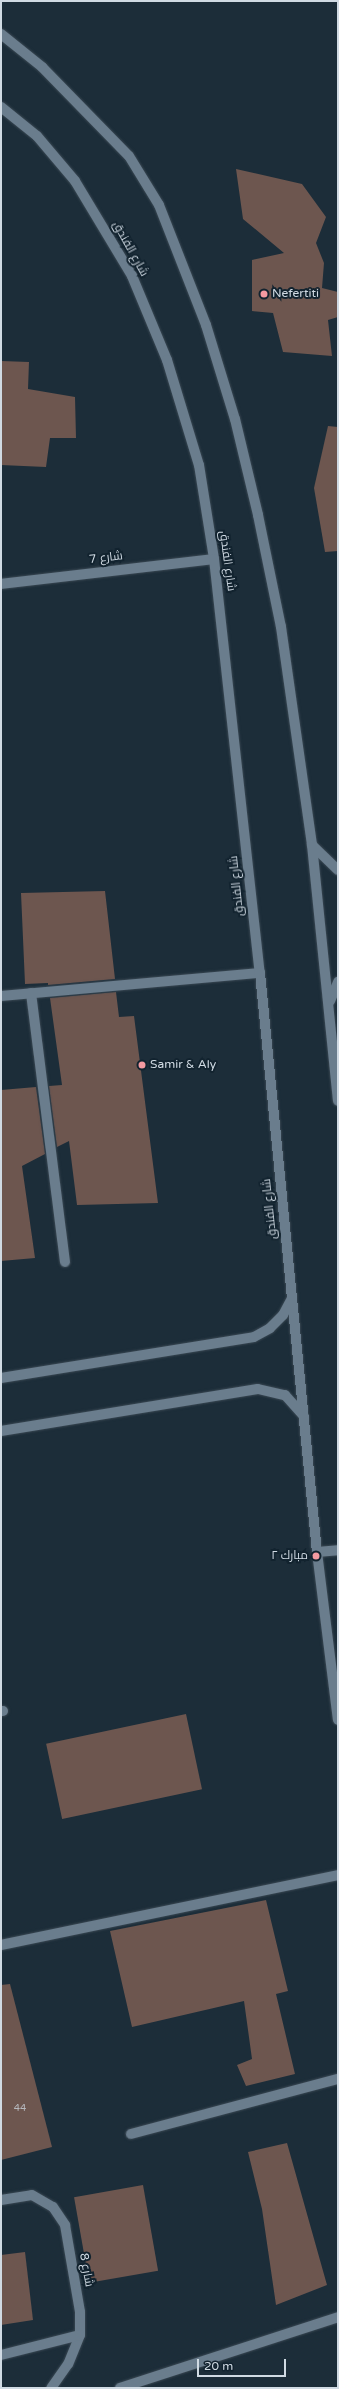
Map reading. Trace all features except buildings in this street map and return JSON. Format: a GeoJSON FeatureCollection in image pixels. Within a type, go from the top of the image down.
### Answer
{"type":"FeatureCollection","features":[{"type":"Feature","properties":{"kind":"street"},"geometry":{"type":"LineString","coordinates":[[1,34],[42,67],[129,156],[159,205],[206,325],[235,419],[258,515],[281,627],[312,845],[330,1001],[338,1101]]}},
{"type":"Feature","properties":{"kind":"street","name":"شارع الفندق"},"geometry":{"type":"LineString","coordinates":[[1,107],[37,136],[75,181],[132,276],[167,360],[199,465],[214,559],[260,973],[317,1552],[338,1720]]}},
{"type":"Feature","properties":{"kind":"street","name":"شارع 7"},"geometry":{"type":"LineString","coordinates":[[1,584],[214,559]]}},
{"type":"Feature","properties":{"kind":"street"},"geometry":{"type":"LineString","coordinates":[[312,845],[338,870]]}},
{"type":"Feature","properties":{"kind":"street"},"geometry":{"type":"LineString","coordinates":[[1,996],[260,973]]}},
{"type":"Feature","properties":{"kind":"street"},"geometry":{"type":"LineString","coordinates":[[330,1001],[338,982]]}},
{"type":"Feature","properties":{"kind":"street"},"geometry":{"type":"LineString","coordinates":[[31,993],[65,1262]]}},
{"type":"Feature","properties":{"kind":"street"},"geometry":{"type":"LineString","coordinates":[[1,1378],[254,1337],[270,1328],[283,1315],[292,1298]]}},
{"type":"Feature","properties":{"kind":"street"},"geometry":{"type":"LineString","coordinates":[[1,1430],[258,1389],[285,1395],[304,1416]]}},
{"type":"Feature","properties":{"kind":"street"},"geometry":{"type":"LineString","coordinates":[[317,1552],[338,1550]]}},
{"type":"Feature","properties":{"kind":"street"},"geometry":{"type":"LineString","coordinates":[[1,1945],[338,1875]]}},
{"type":"Feature","properties":{"kind":"street"},"geometry":{"type":"LineString","coordinates":[[131,2134],[338,2080]]}},
{"type":"Feature","properties":{"kind":"street","name":"شارع 8"},"geometry":{"type":"LineString","coordinates":[[1,2200],[32,2195],[53,2206],[65,2225],[80,2312],[80,2335],[68,2364],[51,2388]]}},
{"type":"Feature","properties":{"kind":"street"},"geometry":{"type":"LineString","coordinates":[[120,2388],[338,2317]]}},
{"type":"Feature","properties":{"kind":"street"},"geometry":{"type":"LineString","coordinates":[[1,2355],[80,2335]]}},
{"type":"Feature","properties":{"kind":"place","name":"Nefertiti"},"geometry":{"type":"Point","coordinates":[264,294]}},
{"type":"Feature","properties":{"kind":"place","name":"Samir & Aly"},"geometry":{"type":"Point","coordinates":[142,1065]}},
{"type":"Feature","properties":{"kind":"place","name":"مبارك ٢"},"geometry":{"type":"Point","coordinates":[316,1556]}}]}
